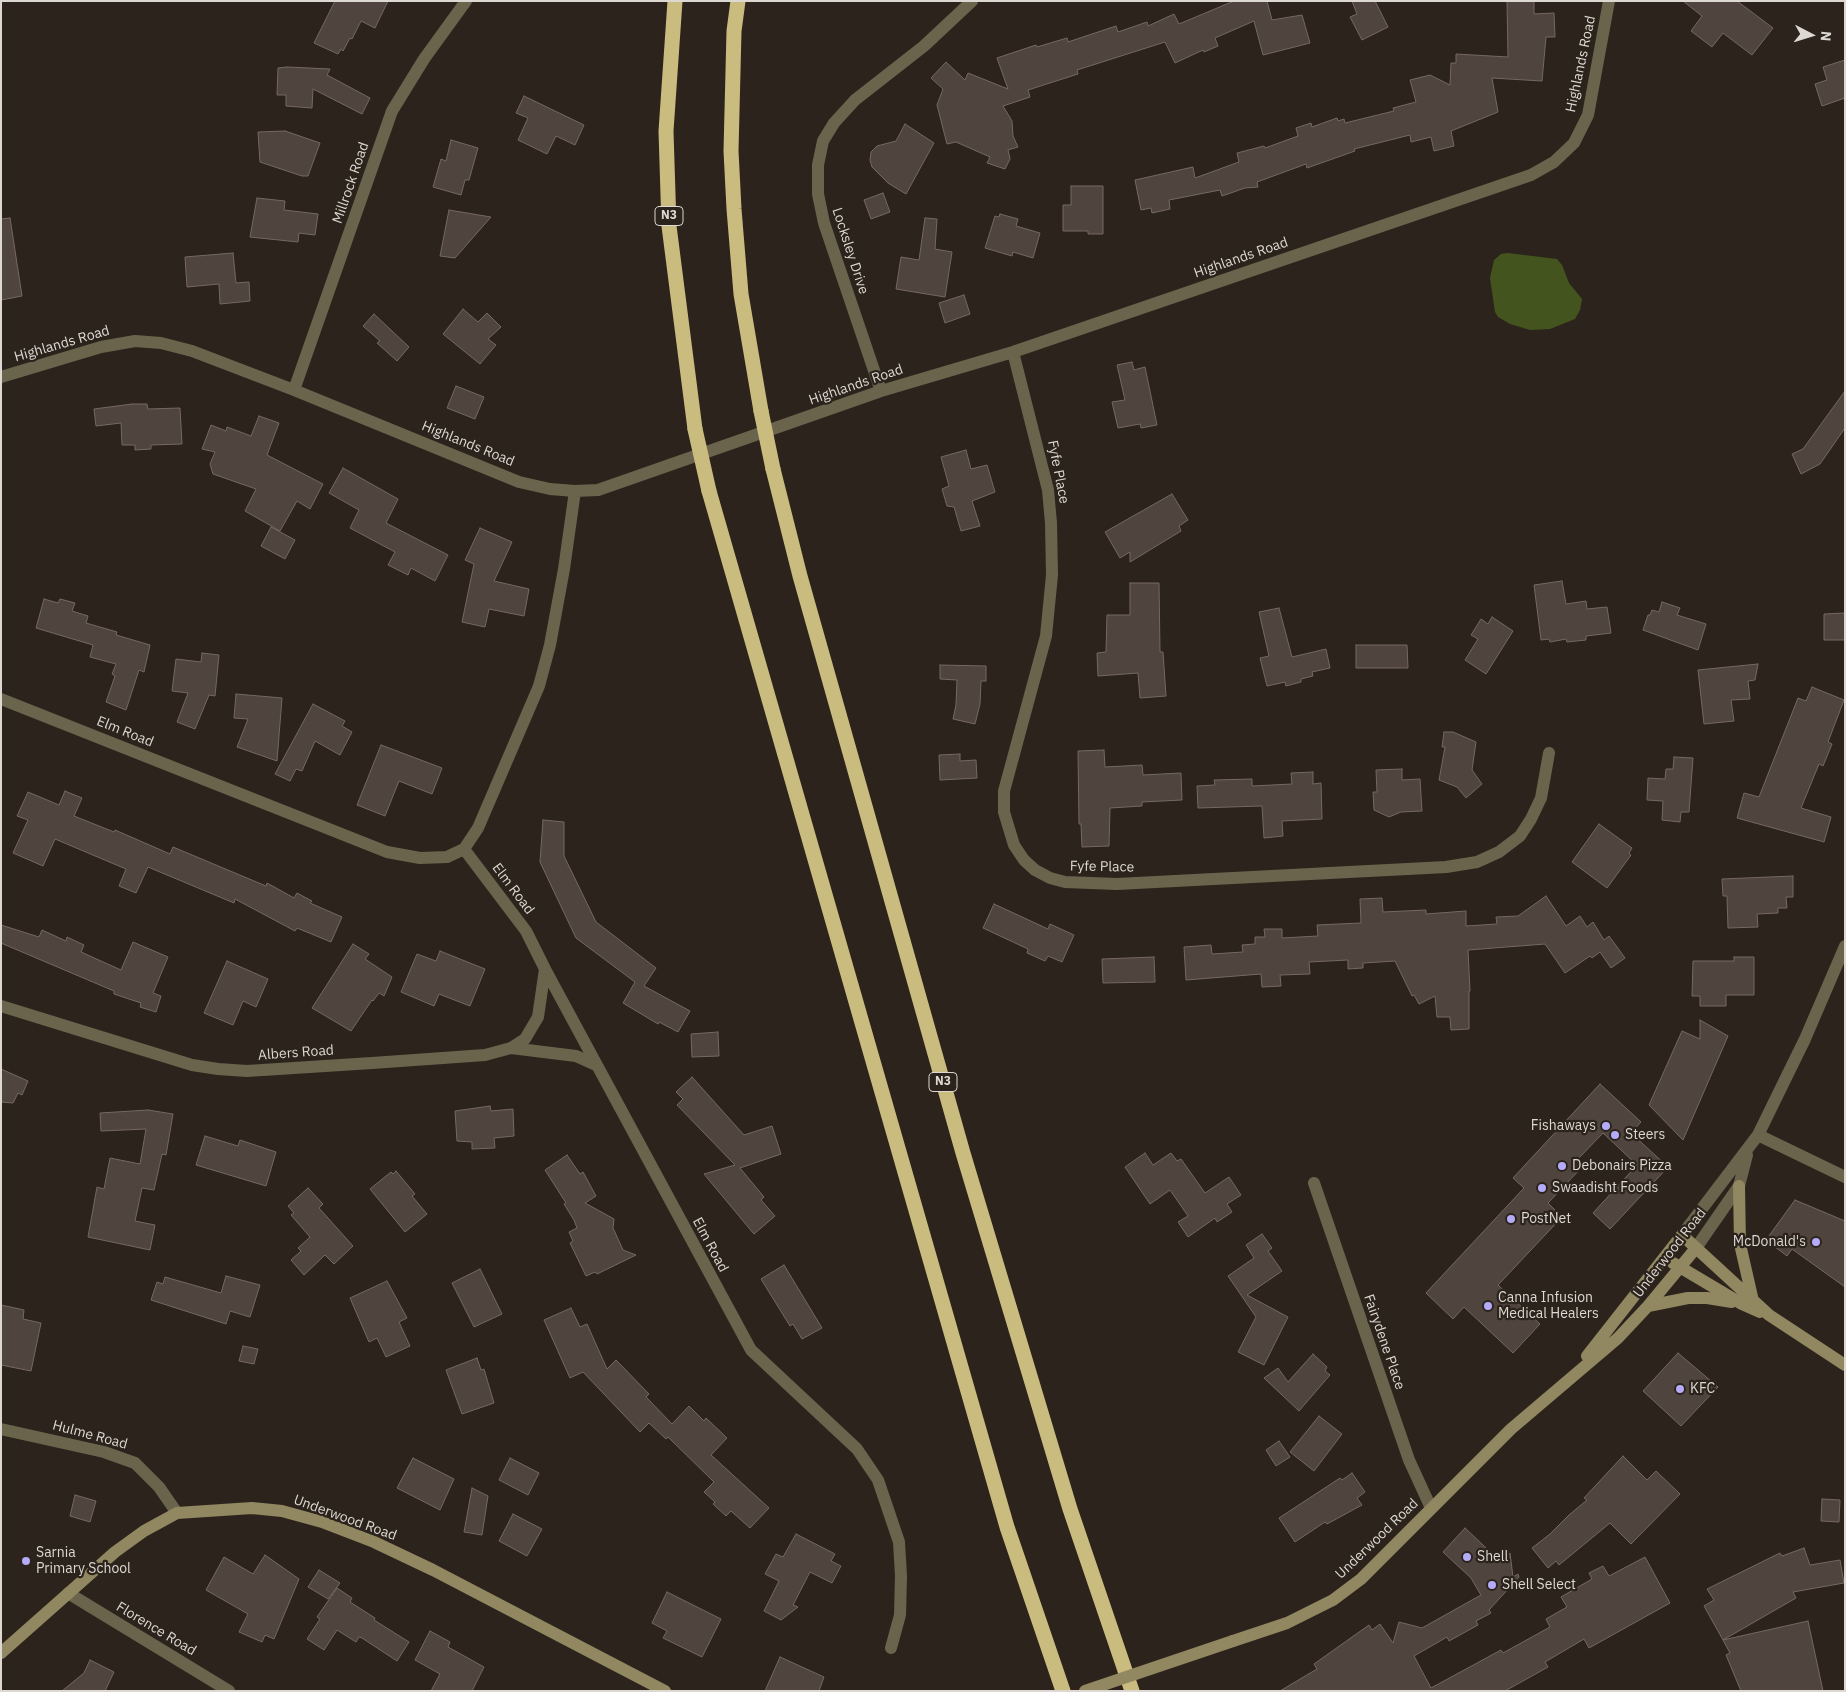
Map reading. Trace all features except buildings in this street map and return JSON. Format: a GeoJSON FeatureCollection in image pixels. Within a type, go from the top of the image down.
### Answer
{"type":"FeatureCollection","features":[{"type":"Feature","properties":{"kind":"highway","name":"N3"},"geometry":{"type":"LineString","coordinates":[[675,1],[666,131],[669,226],[695,429],[709,491],[1007,1527],[1063,1691]]}},
{"type":"Feature","properties":{"kind":"highway","name":"N3"},"geometry":{"type":"LineString","coordinates":[[738,1],[734,31],[731,151],[734,209],[741,294],[760,411],[773,469],[802,586],[966,1163],[1070,1509],[1132,1691]]}},
{"type":"Feature","properties":{"kind":"main road"},"geometry":{"type":"LineString","coordinates":[[1738,1186],[1740,1244],[1747,1303]]}},
{"type":"Feature","properties":{"kind":"main road"},"geometry":{"type":"LineString","coordinates":[[1682,1236],[1696,1248],[1747,1303]]}},
{"type":"Feature","properties":{"kind":"main road","name":"Underwood Road"},"geometry":{"type":"LineString","coordinates":[[1567,1380],[1682,1236]]}},
{"type":"Feature","properties":{"kind":"main road","name":"Underwood Road"},"geometry":{"type":"LineString","coordinates":[[1085,1691],[1287,1623],[1333,1600],[1375,1565],[1511,1428],[1618,1338],[1648,1306],[1696,1248]]}},
{"type":"Feature","properties":{"kind":"main road"},"geometry":{"type":"LineString","coordinates":[[1664,1258],[1769,1315],[1845,1366]]}},
{"type":"Feature","properties":{"kind":"main road"},"geometry":{"type":"LineString","coordinates":[[1648,1306],[1688,1298],[1747,1303]]}},
{"type":"Feature","properties":{"kind":"main road","name":"Underwood Road"},"geometry":{"type":"LineString","coordinates":[[1,1652],[68,1592],[144,1530],[177,1513],[252,1508],[282,1511],[322,1522],[399,1553],[665,1691]]}},
{"type":"Feature","properties":{"kind":"street","name":"Millrock Road"},"geometry":{"type":"LineString","coordinates":[[294,390],[392,111],[424,59],[466,1]]}},
{"type":"Feature","properties":{"kind":"street","name":"Locksley Drive"},"geometry":{"type":"LineString","coordinates":[[881,391],[824,223],[818,194],[818,165],[823,141],[834,123],[855,100],[924,46],[972,1]]}},
{"type":"Feature","properties":{"kind":"street","name":"Highlands Road"},"geometry":{"type":"LineString","coordinates":[[1,378],[101,347],[135,341],[161,343],[192,350],[519,482],[575,492],[598,490],[881,391],[1013,352],[1531,175],[1554,162],[1574,143],[1588,115],[1609,1]]}},
{"type":"Feature","properties":{"kind":"street","name":"Fyfe Place"},"geometry":{"type":"LineString","coordinates":[[1013,352],[1048,490],[1051,522],[1052,575],[1046,636],[1004,791],[1004,812],[1014,845],[1024,860],[1036,870],[1050,878],[1065,882],[1117,884],[1446,867],[1477,862],[1499,852],[1520,836],[1541,798],[1549,753]]}},
{"type":"Feature","properties":{"kind":"street"},"geometry":{"type":"LineString","coordinates":[[464,849],[478,828],[539,686],[550,644],[564,569],[575,492]]}},
{"type":"Feature","properties":{"kind":"street","name":"Elm Road"},"geometry":{"type":"LineString","coordinates":[[1,699],[388,852],[420,858],[447,857],[464,849],[526,932],[596,1066],[751,1350],[857,1449],[878,1480],[899,1542],[902,1576],[900,1615],[891,1648]]}},
{"type":"Feature","properties":{"kind":"street","name":"Underwood Road"},"geometry":{"type":"LineString","coordinates":[[1682,1236],[1758,1135],[1805,1039],[1845,946]]}},
{"type":"Feature","properties":{"kind":"street","name":"Albers Road"},"geometry":{"type":"LineString","coordinates":[[1,1006],[192,1065],[218,1069],[247,1071],[372,1063],[485,1055],[511,1048],[525,1039],[538,1017],[545,969]]}},
{"type":"Feature","properties":{"kind":"street"},"geometry":{"type":"LineString","coordinates":[[511,1048],[569,1054],[596,1066]]}},
{"type":"Feature","properties":{"kind":"street"},"geometry":{"type":"LineString","coordinates":[[1758,1135],[1845,1177]]}},
{"type":"Feature","properties":{"kind":"street","name":"Underwood Road"},"geometry":{"type":"LineString","coordinates":[[1696,1248],[1738,1186],[1750,1147]]}},
{"type":"Feature","properties":{"kind":"street","name":"Fairydene Place"},"geometry":{"type":"LineString","coordinates":[[1314,1183],[1409,1460],[1430,1508]]}},
{"type":"Feature","properties":{"kind":"street","name":"Hulme Road"},"geometry":{"type":"LineString","coordinates":[[1,1429],[104,1452],[136,1463],[159,1487],[177,1513]]}},
{"type":"Feature","properties":{"kind":"street","name":"Florence Road"},"geometry":{"type":"LineString","coordinates":[[68,1592],[229,1691]]}},
{"type":"Feature","properties":{"kind":"shaded area"},"geometry":{"type":"Polygon","coordinates":[[[1508,253],[1557,259],[1562,265],[1569,283],[1582,299],[1580,310],[1575,319],[1550,329],[1530,330],[1510,324],[1498,317],[1495,312],[1490,278],[1494,260],[1501,254],[1508,253]]]}},
{"type":"Feature","properties":{"kind":"place","name":"Fishaways"},"geometry":{"type":"Point","coordinates":[1606,1126]}},
{"type":"Feature","properties":{"kind":"place","name":"Steers"},"geometry":{"type":"Point","coordinates":[1615,1135]}},
{"type":"Feature","properties":{"kind":"place","name":"Debonairs Pizza"},"geometry":{"type":"Point","coordinates":[1562,1166]}},
{"type":"Feature","properties":{"kind":"place","name":"Swaadisht Foods"},"geometry":{"type":"Point","coordinates":[1542,1188]}},
{"type":"Feature","properties":{"kind":"place","name":"PostNet"},"geometry":{"type":"Point","coordinates":[1511,1219]}},
{"type":"Feature","properties":{"kind":"place","name":"McDonald's"},"geometry":{"type":"Point","coordinates":[1816,1242]}},
{"type":"Feature","properties":{"kind":"place","name":"Canna Infusion Medical Healers"},"geometry":{"type":"Point","coordinates":[1488,1306]}},
{"type":"Feature","properties":{"kind":"place","name":"KFC"},"geometry":{"type":"Point","coordinates":[1680,1389]}},
{"type":"Feature","properties":{"kind":"place","name":"Shell"},"geometry":{"type":"Point","coordinates":[1467,1557]}},
{"type":"Feature","properties":{"kind":"place","name":"Sarnia Primary School"},"geometry":{"type":"Point","coordinates":[26,1561]}},
{"type":"Feature","properties":{"kind":"place","name":"Shell Select"},"geometry":{"type":"Point","coordinates":[1492,1585]}}]}
